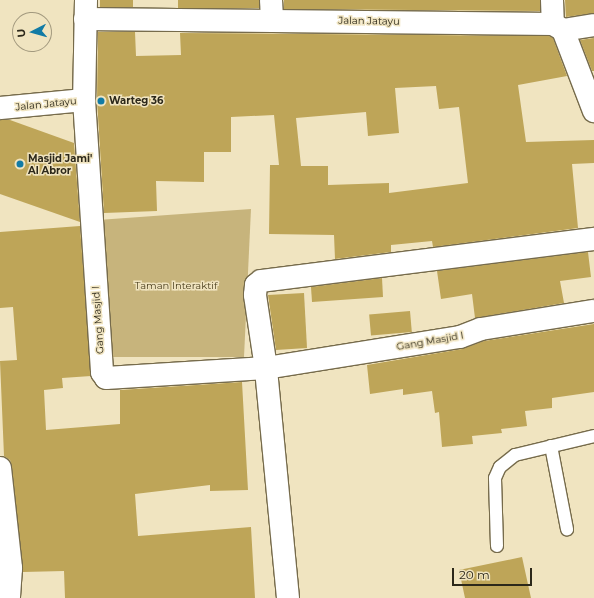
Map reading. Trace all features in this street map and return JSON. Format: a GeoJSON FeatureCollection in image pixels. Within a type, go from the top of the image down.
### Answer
{"type":"FeatureCollection","features":[{"type":"Feature","properties":{"kind":"street"},"geometry":{"type":"LineString","coordinates":[[552,0],[558,27],[594,111]]}},
{"type":"Feature","properties":{"kind":"street","name":"Jalan Jatayu"},"geometry":{"type":"LineString","coordinates":[[0,108],[84,100],[85,9],[272,10],[558,27],[594,25]]}},
{"type":"Feature","properties":{"kind":"street","name":"Gang Masjid I"},"geometry":{"type":"LineString","coordinates":[[84,100],[103,376],[106,378],[266,368],[460,337],[482,329],[594,311]]}},
{"type":"Feature","properties":{"kind":"street"},"geometry":{"type":"LineString","coordinates":[[288,598],[266,368],[255,295],[256,285],[261,280],[594,239]]}},
{"type":"Feature","properties":{"kind":"street"},"geometry":{"type":"LineString","coordinates":[[0,468],[11,568],[9,598]]}},
{"type":"Feature","properties":{"kind":"lane"},"geometry":{"type":"LineString","coordinates":[[497,546],[495,478],[500,467],[515,455],[594,436]]}},
{"type":"Feature","properties":{"kind":"lane"},"geometry":{"type":"LineString","coordinates":[[552,446],[567,529]]}},
{"type":"Feature","properties":{"kind":"green space","name":"Taman Interaktif"},"geometry":{"type":"Polygon","coordinates":[[[251,209],[244,357],[108,357],[98,220],[251,209]]]}},
{"type":"Feature","properties":{"kind":"building"},"geometry":{"type":"Polygon","coordinates":[[[100,0],[133,0],[133,7],[100,7],[100,0]]]}},
{"type":"Feature","properties":{"kind":"building"},"geometry":{"type":"Polygon","coordinates":[[[178,0],[259,0],[259,8],[178,8],[178,0]]]}},
{"type":"Feature","properties":{"kind":"building"},"geometry":{"type":"Polygon","coordinates":[[[284,0],[540,0],[540,11],[284,9],[284,0]]]}},
{"type":"Feature","properties":{"kind":"building"},"geometry":{"type":"Polygon","coordinates":[[[565,0],[594,0],[594,13],[566,17],[565,0]]]}},
{"type":"Feature","properties":{"kind":"building"},"geometry":{"type":"Polygon","coordinates":[[[98,32],[135,32],[136,56],[181,55],[180,33],[549,36],[553,38],[567,76],[518,85],[526,142],[594,140],[594,163],[572,164],[578,228],[433,247],[432,241],[391,245],[391,252],[335,259],[334,235],[269,234],[270,165],[279,165],[274,115],[231,117],[231,152],[204,152],[204,182],[156,181],[157,211],[104,213],[97,100],[98,32]],[[436,86],[395,88],[399,133],[368,136],[366,112],[296,118],[301,166],[328,166],[328,185],[389,183],[389,193],[468,183],[459,107],[439,109],[436,86]]]}},
{"type":"Feature","properties":{"kind":"building"},"geometry":{"type":"Polygon","coordinates":[[[594,38],[594,71],[592,71],[580,40],[594,38]]]}},
{"type":"Feature","properties":{"kind":"building"},"geometry":{"type":"Polygon","coordinates":[[[0,120],[10,120],[74,143],[80,222],[0,194],[0,120]]]}},
{"type":"Feature","properties":{"kind":"building"},"geometry":{"type":"Polygon","coordinates":[[[80,226],[91,376],[62,378],[63,388],[44,390],[46,430],[120,424],[120,390],[242,382],[248,490],[210,491],[210,485],[135,494],[138,536],[251,527],[255,598],[65,598],[64,571],[23,572],[12,467],[10,460],[4,456],[0,361],[17,360],[13,307],[0,308],[0,232],[80,226]]]}},
{"type":"Feature","properties":{"kind":"building"},"geometry":{"type":"Polygon","coordinates":[[[588,252],[591,277],[560,281],[564,303],[475,318],[472,294],[441,299],[437,271],[588,252]]]}},
{"type":"Feature","properties":{"kind":"building"},"geometry":{"type":"Polygon","coordinates":[[[382,278],[383,297],[312,302],[311,287],[382,278]]]}},
{"type":"Feature","properties":{"kind":"building"},"geometry":{"type":"Polygon","coordinates":[[[304,293],[307,348],[276,350],[268,295],[304,293]]]}},
{"type":"Feature","properties":{"kind":"building"},"geometry":{"type":"Polygon","coordinates":[[[410,311],[412,332],[371,335],[369,315],[410,311]]]}},
{"type":"Feature","properties":{"kind":"building"},"geometry":{"type":"Polygon","coordinates":[[[594,324],[594,392],[552,398],[552,408],[525,411],[527,426],[501,429],[502,433],[472,436],[473,444],[442,447],[439,412],[435,413],[432,391],[403,395],[403,389],[370,394],[367,365],[462,349],[484,341],[594,324]]]}},
{"type":"Feature","properties":{"kind":"building"},"geometry":{"type":"Polygon","coordinates":[[[522,557],[531,598],[465,598],[459,570],[522,557]]]}},
{"type":"Feature","properties":{"kind":"place","name":"Warteg 36"},"geometry":{"type":"Point","coordinates":[101,101]}},
{"type":"Feature","properties":{"kind":"place","name":"Masjid Jami' Al Abror"},"geometry":{"type":"Point","coordinates":[20,164]}}]}
